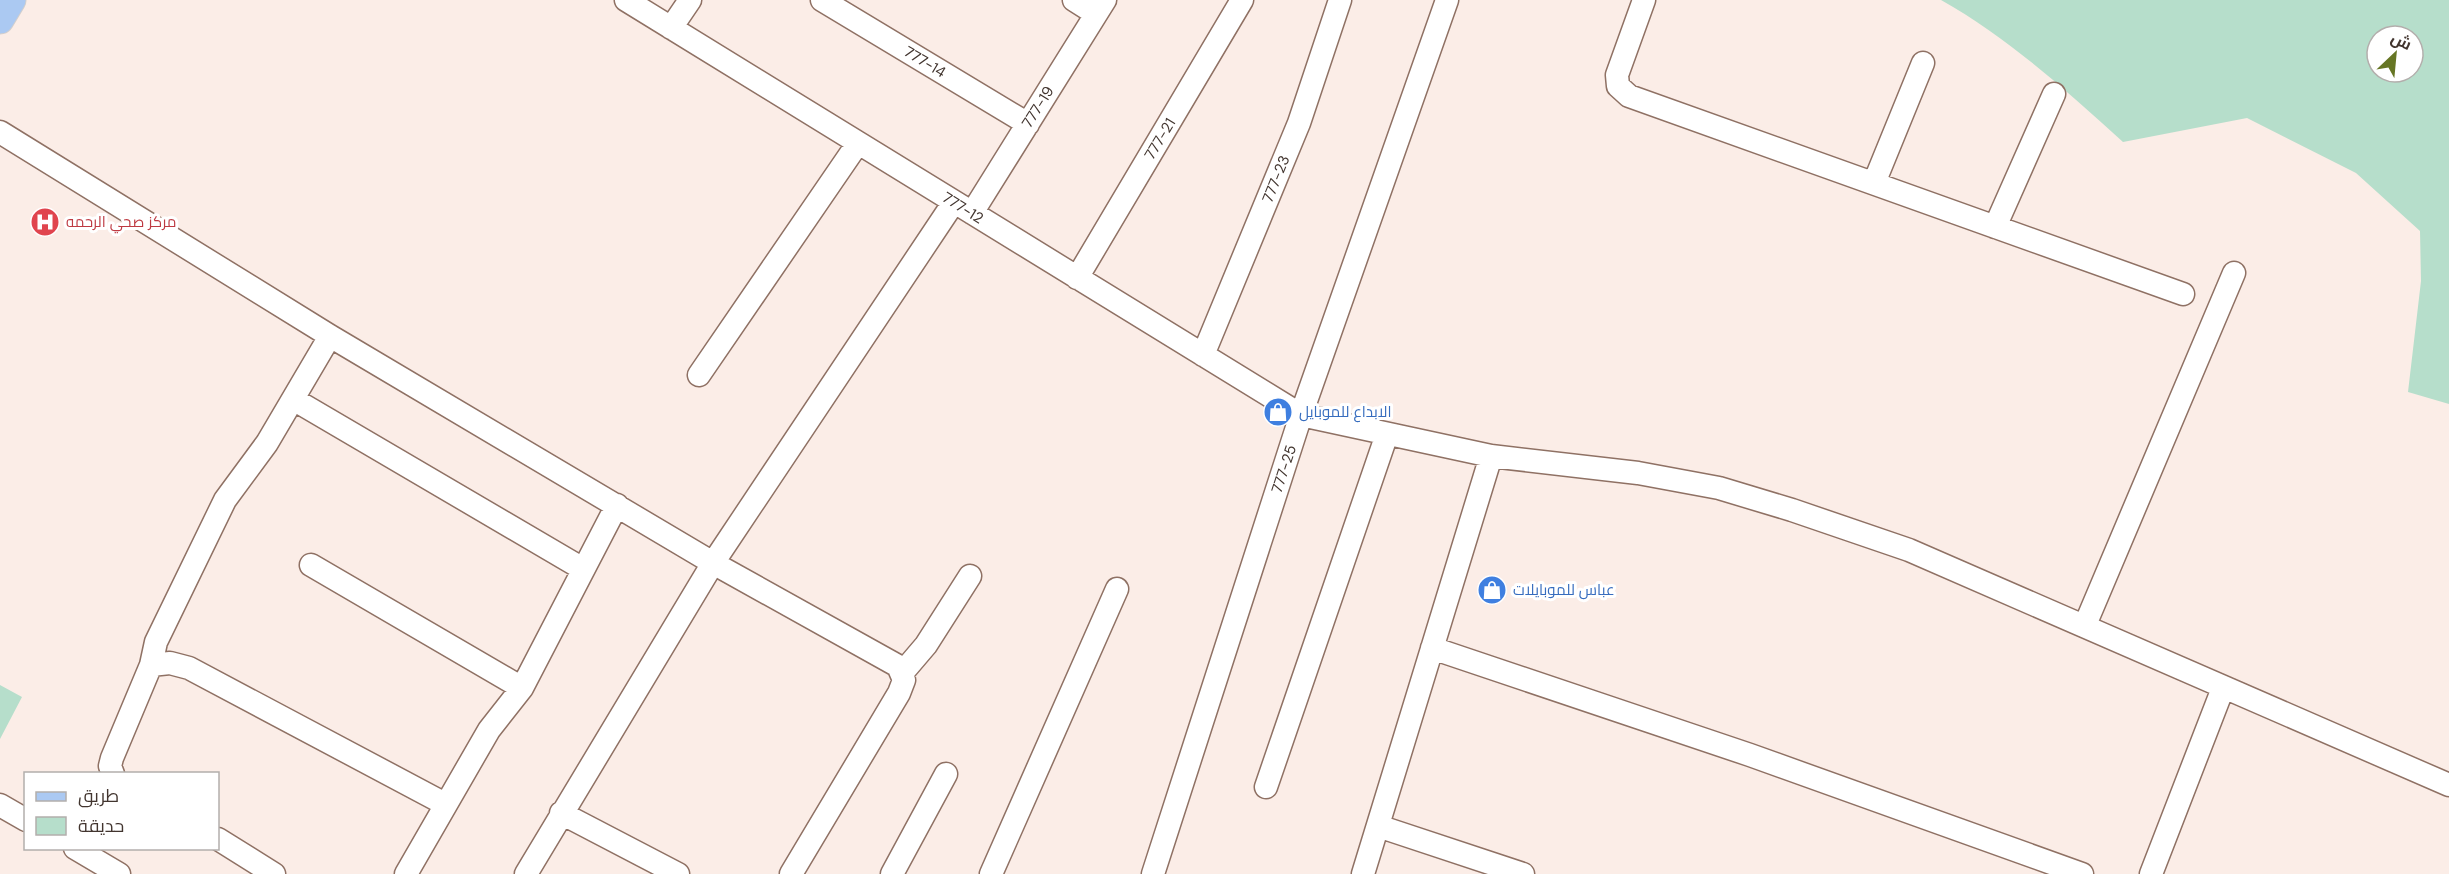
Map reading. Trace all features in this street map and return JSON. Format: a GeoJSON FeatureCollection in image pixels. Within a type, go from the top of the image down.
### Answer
{"type":"FeatureCollection","features":[{"type":"Feature","properties":{"kind":"main road"},"geometry":{"type":"LineString","coordinates":[[0,20],[12,0]]}},
{"type":"Feature","properties":{"kind":"street","name":"777-12"},"geometry":{"type":"LineString","coordinates":[[626,0],[1301,416]]}},
{"type":"Feature","properties":{"kind":"street"},"geometry":{"type":"LineString","coordinates":[[671,28],[690,0]]}},
{"type":"Feature","properties":{"kind":"street","name":"777-14"},"geometry":{"type":"LineString","coordinates":[[822,0],[1028,124]]}},
{"type":"Feature","properties":{"kind":"street"},"geometry":{"type":"LineString","coordinates":[[1074,0],[1101,7]]}},
{"type":"Feature","properties":{"kind":"street","name":"777-21"},"geometry":{"type":"LineString","coordinates":[[1077,278],[1242,0]]}},
{"type":"Feature","properties":{"kind":"street","name":"777-23"},"geometry":{"type":"LineString","coordinates":[[1203,355],[1299,123],[1340,0]]}},
{"type":"Feature","properties":{"kind":"street","name":"777-25"},"geometry":{"type":"LineString","coordinates":[[1153,874],[1301,416],[1447,0]]}},
{"type":"Feature","properties":{"kind":"street"},"geometry":{"type":"LineString","coordinates":[[1644,0],[1617,75],[1618,86],[1629,96],[2183,294]]}},
{"type":"Feature","properties":{"kind":"street","name":"777-19"},"geometry":{"type":"LineString","coordinates":[[526,874],[713,563],[963,207],[1028,124],[1101,7]]}},
{"type":"Feature","properties":{"kind":"street"},"geometry":{"type":"LineString","coordinates":[[1874,183],[1923,63]]}},
{"type":"Feature","properties":{"kind":"street"},"geometry":{"type":"LineString","coordinates":[[1995,227],[2054,94]]}},
{"type":"Feature","properties":{"kind":"street"},"geometry":{"type":"LineString","coordinates":[[0,132],[330,336],[713,563],[890,660],[903,672],[904,680],[899,693],[791,874]]}},
{"type":"Feature","properties":{"kind":"street"},"geometry":{"type":"LineString","coordinates":[[699,375],[858,143]]}},
{"type":"Feature","properties":{"kind":"street"},"geometry":{"type":"LineString","coordinates":[[2085,625],[2234,273]]}},
{"type":"Feature","properties":{"kind":"street"},"geometry":{"type":"LineString","coordinates":[[112,772],[110,766],[112,758],[151,665],[156,642],[225,500],[267,443],[330,336]]}},
{"type":"Feature","properties":{"kind":"street"},"geometry":{"type":"LineString","coordinates":[[293,399],[583,569]]}},
{"type":"Feature","properties":{"kind":"street"},"geometry":{"type":"LineString","coordinates":[[1301,416],[1491,456],[1638,473],[1719,488],[1792,510],[1909,550],[2449,785]]}},
{"type":"Feature","properties":{"kind":"street"},"geometry":{"type":"LineString","coordinates":[[1266,787],[1387,434]]}},
{"type":"Feature","properties":{"kind":"street"},"geometry":{"type":"LineString","coordinates":[[1363,874],[1491,456]]}},
{"type":"Feature","properties":{"kind":"street"},"geometry":{"type":"LineString","coordinates":[[406,874],[489,730],[522,688],[617,505]]}},
{"type":"Feature","properties":{"kind":"street"},"geometry":{"type":"LineString","coordinates":[[311,565],[522,688]]}},
{"type":"Feature","properties":{"kind":"street"},"geometry":{"type":"LineString","coordinates":[[903,672],[926,645],[970,576]]}},
{"type":"Feature","properties":{"kind":"street"},"geometry":{"type":"LineString","coordinates":[[991,874],[1117,589]]}},
{"type":"Feature","properties":{"kind":"street"},"geometry":{"type":"LineString","coordinates":[[1432,648],[1739,751],[2082,874]]}},
{"type":"Feature","properties":{"kind":"street"},"geometry":{"type":"LineString","coordinates":[[151,665],[171,663],[189,668],[446,804]]}},
{"type":"Feature","properties":{"kind":"street"},"geometry":{"type":"LineString","coordinates":[[2151,874],[2223,688]]}},
{"type":"Feature","properties":{"kind":"street"},"geometry":{"type":"LineString","coordinates":[[892,874],[946,774]]}},
{"type":"Feature","properties":{"kind":"street"},"geometry":{"type":"LineString","coordinates":[[0,805],[24,819]]}},
{"type":"Feature","properties":{"kind":"street"},"geometry":{"type":"LineString","coordinates":[[561,813],[678,874]]}},
{"type":"Feature","properties":{"kind":"street"},"geometry":{"type":"LineString","coordinates":[[1378,826],[1523,874]]}},
{"type":"Feature","properties":{"kind":"street"},"geometry":{"type":"LineString","coordinates":[[219,840],[274,874]]}},
{"type":"Feature","properties":{"kind":"street"},"geometry":{"type":"LineString","coordinates":[[77,850],[119,874]]}},
{"type":"Feature","properties":{"kind":"green space"},"geometry":{"type":"Polygon","coordinates":[[[1941,0],[2449,0],[2449,404],[2408,392],[2421,281],[2420,231],[2356,173],[2247,118],[2123,142],[2036,66],[1989,31],[1941,0]]]}},
{"type":"Feature","properties":{"kind":"green space"},"geometry":{"type":"Polygon","coordinates":[[[0,685],[22,697],[0,739],[0,685]]]}},
{"type":"Feature","properties":{"kind":"place","name":"مركز صحي الرحمه"},"geometry":{"type":"Point","coordinates":[45,222]}},
{"type":"Feature","properties":{"kind":"place","name":"الابداع للموبايل"},"geometry":{"type":"Point","coordinates":[1278,412]}},
{"type":"Feature","properties":{"kind":"place","name":"عباس للموبايلات"},"geometry":{"type":"Point","coordinates":[1492,590]}}]}
